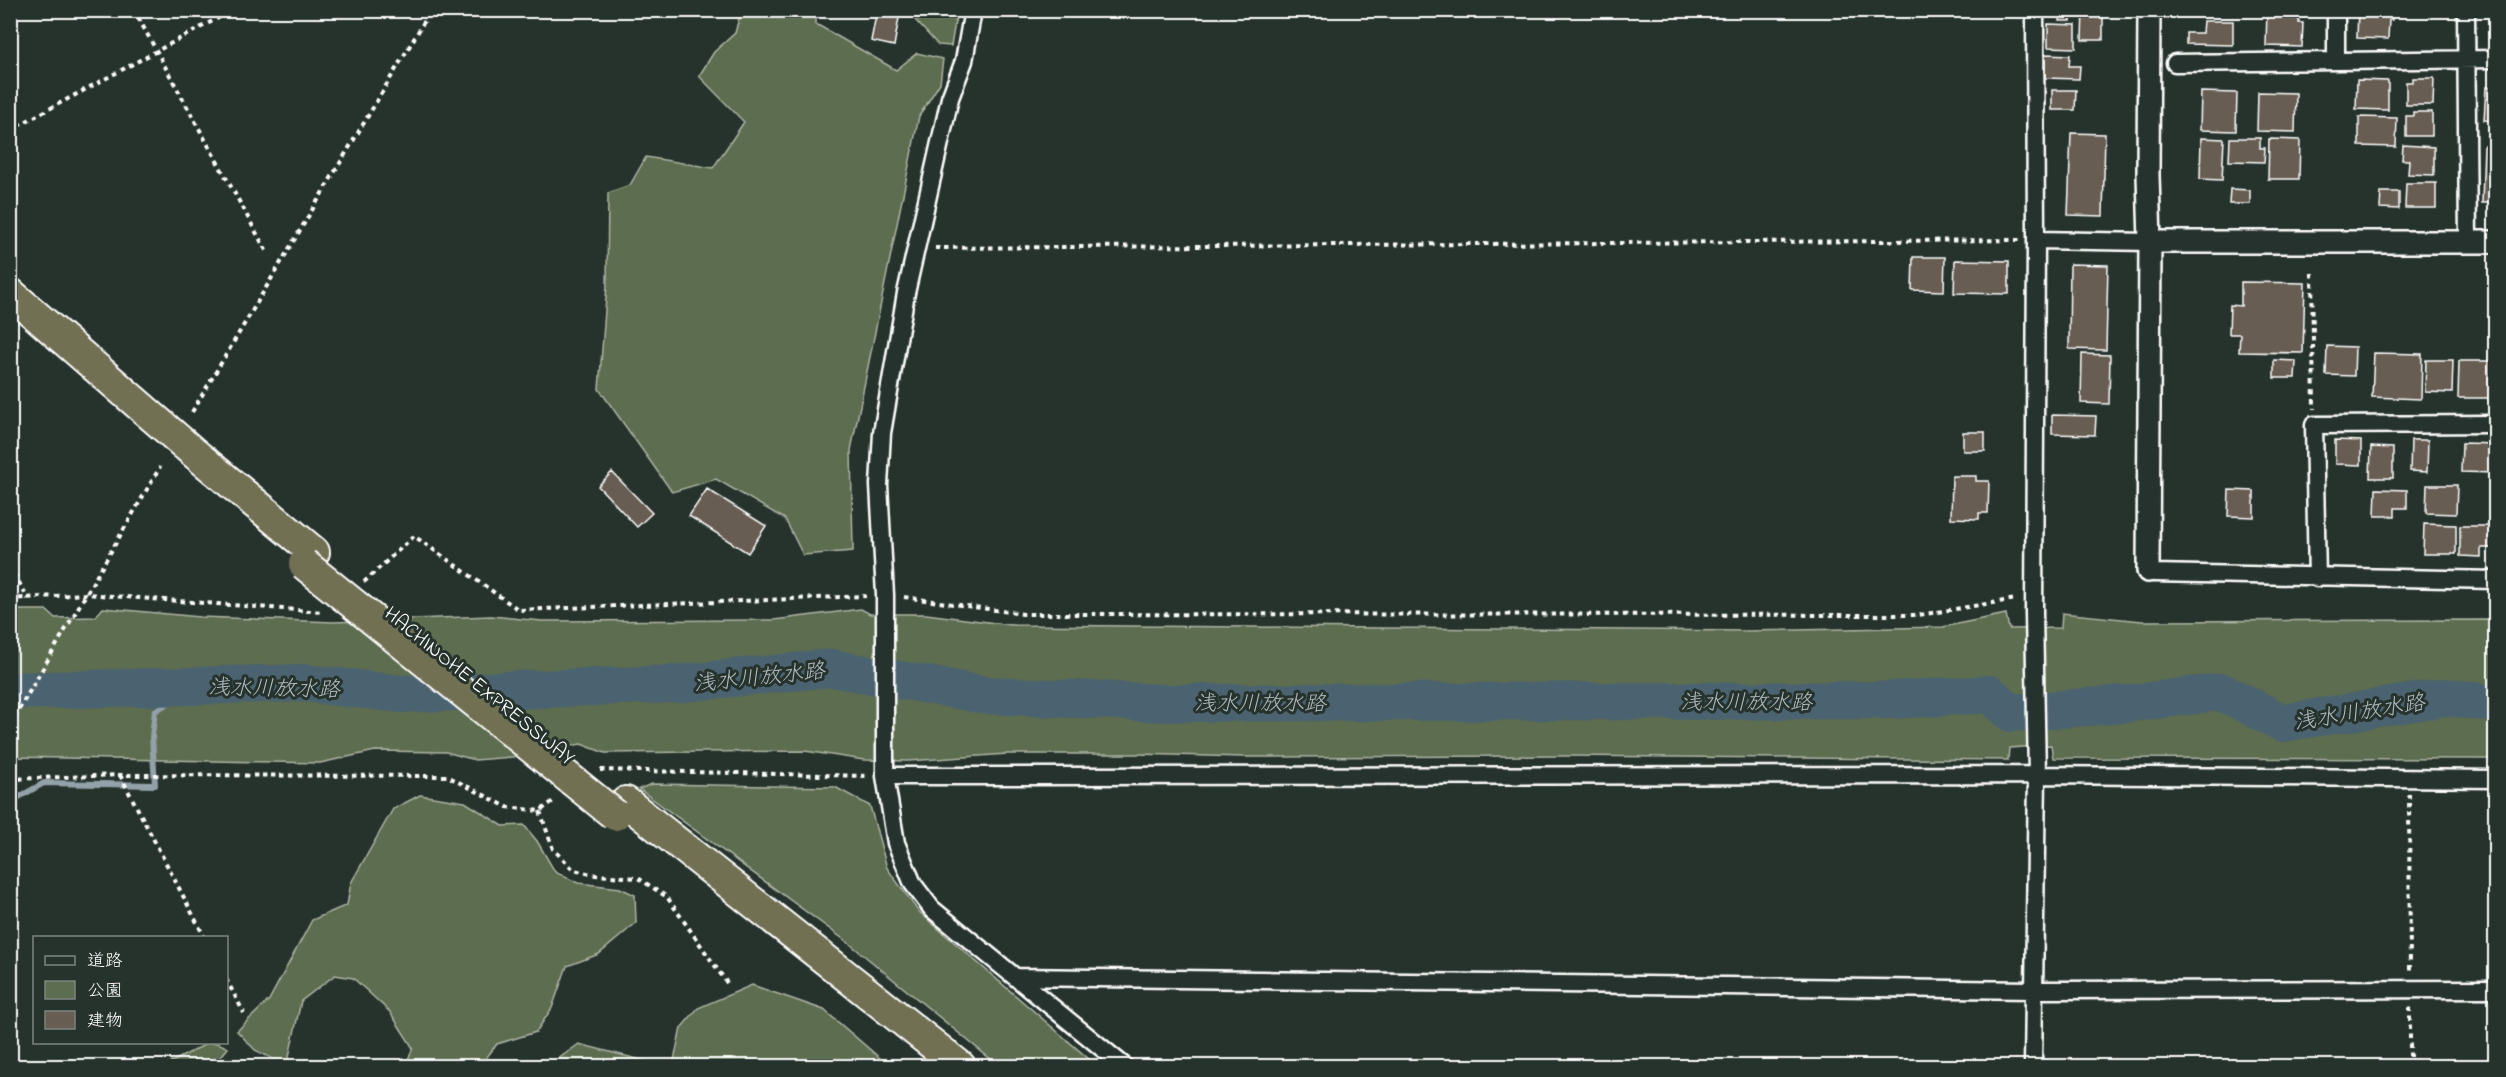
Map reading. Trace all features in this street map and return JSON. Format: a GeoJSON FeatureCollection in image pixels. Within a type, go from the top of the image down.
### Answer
{"type":"FeatureCollection","features":[{"type":"Feature","properties":{"kind":"highway","name":"HACHINOHE EXPRESSWAY"},"geometry":{"type":"LineString","coordinates":[[10,293],[193,452],[309,558]]}},
{"type":"Feature","properties":{"kind":"highway","name":"HACHINOHE EXPRESSWAY"},"geometry":{"type":"LineString","coordinates":[[10,314],[621,808],[934,1066]]}},
{"type":"Feature","properties":{"kind":"highway","name":"HACHINOHE EXPRESSWAY"},"geometry":{"type":"LineString","coordinates":[[621,808],[960,1066]]}},
{"type":"Feature","properties":{"kind":"street"},"geometry":{"type":"LineString","coordinates":[[973,10],[964,61],[950,98],[906,293],[882,433],[879,485],[885,595],[885,777],[896,843],[913,884],[932,909],[1124,1066]]}},
{"type":"Feature","properties":{"kind":"street"},"geometry":{"type":"LineString","coordinates":[[2034,1066],[2037,775],[2034,613],[2035,10]]}},
{"type":"Feature","properties":{"kind":"street"},"geometry":{"type":"LineString","coordinates":[[2149,10],[2148,571],[2317,578],[2496,580]]}},
{"type":"Feature","properties":{"kind":"street"},"geometry":{"type":"LineString","coordinates":[[2336,10],[2336,59]]}},
{"type":"Feature","properties":{"kind":"street"},"geometry":{"type":"LineString","coordinates":[[2466,10],[2468,242]]}},
{"type":"Feature","properties":{"kind":"street"},"geometry":{"type":"LineString","coordinates":[[2175,63],[2336,59],[2496,59]]}},
{"type":"Feature","properties":{"kind":"street"},"geometry":{"type":"LineString","coordinates":[[2036,240],[2496,242]]}},
{"type":"Feature","properties":{"kind":"street"},"geometry":{"type":"LineString","coordinates":[[2317,578],[2314,424],[2496,424]]}},
{"type":"Feature","properties":{"kind":"street"},"geometry":{"type":"LineString","coordinates":[[885,777],[2037,775],[2496,779]]}},
{"type":"Feature","properties":{"kind":"street"},"geometry":{"type":"LineString","coordinates":[[1015,978],[2033,990],[2496,989]]}},
{"type":"Feature","properties":{"kind":"path"},"geometry":{"type":"LineString","coordinates":[[134,10],[268,254]]}},
{"type":"Feature","properties":{"kind":"path"},"geometry":{"type":"LineString","coordinates":[[10,130],[233,10]]}},
{"type":"Feature","properties":{"kind":"path"},"geometry":{"type":"LineString","coordinates":[[192,412],[431,10]]}},
{"type":"Feature","properties":{"kind":"path"},"geometry":{"type":"LineString","coordinates":[[916,248],[2036,240]]}},
{"type":"Feature","properties":{"kind":"path"},"geometry":{"type":"LineString","coordinates":[[2312,273],[2314,424]]}},
{"type":"Feature","properties":{"kind":"path"},"geometry":{"type":"LineString","coordinates":[[10,725],[160,467]]}},
{"type":"Feature","properties":{"kind":"path"},"geometry":{"type":"LineString","coordinates":[[356,590],[414,536],[519,610],[885,595],[1023,614],[1919,615],[2034,596]]}},
{"type":"Feature","properties":{"kind":"path"},"geometry":{"type":"LineString","coordinates":[[10,566],[28,599]]}},
{"type":"Feature","properties":{"kind":"path"},"geometry":{"type":"LineString","coordinates":[[10,599],[86,594],[331,612]]}},
{"type":"Feature","properties":{"kind":"path"},"geometry":{"type":"LineString","coordinates":[[591,776],[600,770],[621,770],[885,777]]}},
{"type":"Feature","properties":{"kind":"path"},"geometry":{"type":"LineString","coordinates":[[120,775],[204,936]]}},
{"type":"Feature","properties":{"kind":"path"},"geometry":{"type":"LineString","coordinates":[[10,779],[120,775],[447,776],[507,807],[540,811],[565,793]]}},
{"type":"Feature","properties":{"kind":"path"},"geometry":{"type":"LineString","coordinates":[[2409,780],[2410,1066]]}},
{"type":"Feature","properties":{"kind":"path"},"geometry":{"type":"LineString","coordinates":[[540,811],[553,849],[574,870],[596,875],[638,878],[667,897],[727,983]]}},
{"type":"Feature","properties":{"kind":"path"},"geometry":{"type":"LineString","coordinates":[[228,983],[244,1013]]}},
{"type":"Feature","properties":{"kind":"green space"},"geometry":{"type":"Polygon","coordinates":[[[741,11],[816,11],[816,24],[896,70],[917,53],[943,59],[940,83],[919,116],[851,450],[853,551],[803,555],[785,519],[716,479],[672,492],[599,389],[607,285],[608,193],[630,185],[646,157],[713,168],[744,122],[699,76],[714,52],[735,33],[741,11]]]}},
{"type":"Feature","properties":{"kind":"green space"},"geometry":{"type":"Polygon","coordinates":[[[907,11],[957,11],[951,46],[938,45],[907,11]]]}},
{"type":"Feature","properties":{"kind":"green space"},"geometry":{"type":"Polygon","coordinates":[[[103,608],[200,617],[334,622],[491,616],[542,621],[774,620],[861,609],[870,614],[926,614],[1011,625],[1749,631],[1943,627],[2006,614],[2009,629],[2061,628],[2062,613],[2142,621],[2495,620],[2495,759],[2053,758],[2051,745],[2009,748],[2008,760],[1007,754],[908,761],[864,760],[805,751],[605,753],[581,744],[512,757],[475,760],[446,752],[375,751],[320,763],[14,757],[17,746],[11,746],[11,610],[46,610],[55,618],[95,617],[103,608]]]}},
{"type":"Feature","properties":{"kind":"green space"},"geometry":{"type":"Polygon","coordinates":[[[652,784],[835,787],[870,806],[887,868],[918,911],[1097,1066],[999,1066],[850,944],[639,789],[652,784]]]}},
{"type":"Feature","properties":{"kind":"green space"},"geometry":{"type":"Polygon","coordinates":[[[420,795],[465,802],[503,826],[524,825],[537,841],[555,872],[578,883],[620,888],[635,895],[636,923],[599,954],[567,966],[552,1008],[536,1032],[497,1044],[480,1066],[405,1066],[413,1048],[390,1012],[353,978],[335,975],[301,1001],[287,1066],[255,1050],[237,1031],[269,1000],[312,920],[347,905],[351,883],[393,809],[420,795]]]}},
{"type":"Feature","properties":{"kind":"green space"},"geometry":{"type":"Polygon","coordinates":[[[752,985],[824,1010],[889,1066],[553,1066],[558,1059],[579,1044],[641,1060],[673,1065],[681,1028],[698,1008],[752,985]]]}},
{"type":"Feature","properties":{"kind":"green space"},"geometry":{"type":"Polygon","coordinates":[[[206,1044],[220,1044],[228,1048],[213,1066],[164,1066],[206,1044]]]}},
{"type":"Feature","properties":{"kind":"building"},"geometry":{"type":"Polygon","coordinates":[[[877,10],[900,12],[894,46],[871,41],[877,10]]]}},
{"type":"Feature","properties":{"kind":"building"},"geometry":{"type":"Polygon","coordinates":[[[2083,10],[2103,10],[2103,40],[2082,40],[2083,10]]]}},
{"type":"Feature","properties":{"kind":"building"},"geometry":{"type":"Polygon","coordinates":[[[2267,10],[2299,10],[2299,23],[2303,23],[2302,47],[2266,46],[2267,10]]]}},
{"type":"Feature","properties":{"kind":"building"},"geometry":{"type":"Polygon","coordinates":[[[2358,10],[2392,10],[2388,39],[2357,38],[2358,10]]]}},
{"type":"Feature","properties":{"kind":"building"},"geometry":{"type":"Polygon","coordinates":[[[2061,12],[2071,12],[2071,21],[2060,21],[2061,12]]]}},
{"type":"Feature","properties":{"kind":"building"},"geometry":{"type":"Polygon","coordinates":[[[2203,21],[2233,21],[2233,45],[2186,44],[2186,33],[2202,33],[2203,21]]]}},
{"type":"Feature","properties":{"kind":"building"},"geometry":{"type":"Polygon","coordinates":[[[2048,24],[2076,25],[2076,48],[2048,47],[2048,24]]]}},
{"type":"Feature","properties":{"kind":"building"},"geometry":{"type":"Polygon","coordinates":[[[2045,54],[2070,55],[2069,66],[2080,66],[2079,79],[2045,78],[2045,54]]]}},
{"type":"Feature","properties":{"kind":"building"},"geometry":{"type":"Polygon","coordinates":[[[2413,78],[2434,78],[2433,105],[2406,105],[2406,82],[2413,82],[2413,78]]]}},
{"type":"Feature","properties":{"kind":"building"},"geometry":{"type":"Polygon","coordinates":[[[2357,80],[2388,81],[2388,110],[2356,109],[2357,80]]]}},
{"type":"Feature","properties":{"kind":"building"},"geometry":{"type":"Polygon","coordinates":[[[2486,87],[2496,88],[2496,121],[2484,120],[2486,87]]]}},
{"type":"Feature","properties":{"kind":"building"},"geometry":{"type":"Polygon","coordinates":[[[2052,90],[2076,90],[2075,110],[2052,110],[2052,90]]]}},
{"type":"Feature","properties":{"kind":"building"},"geometry":{"type":"Polygon","coordinates":[[[2201,92],[2237,93],[2236,131],[2200,130],[2201,92]]]}},
{"type":"Feature","properties":{"kind":"building"},"geometry":{"type":"Polygon","coordinates":[[[2258,92],[2296,93],[2295,132],[2257,131],[2258,92]]]}},
{"type":"Feature","properties":{"kind":"building"},"geometry":{"type":"Polygon","coordinates":[[[2413,112],[2432,112],[2432,136],[2406,136],[2406,116],[2413,116],[2413,112]]]}},
{"type":"Feature","properties":{"kind":"building"},"geometry":{"type":"Polygon","coordinates":[[[2359,117],[2397,118],[2396,147],[2359,146],[2359,117]]]}},
{"type":"Feature","properties":{"kind":"building"},"geometry":{"type":"Polygon","coordinates":[[[2071,133],[2105,134],[2103,216],[2068,215],[2071,133]]]}},
{"type":"Feature","properties":{"kind":"building"},"geometry":{"type":"Polygon","coordinates":[[[2201,138],[2224,139],[2222,180],[2200,179],[2201,138]]]}},
{"type":"Feature","properties":{"kind":"building"},"geometry":{"type":"Polygon","coordinates":[[[2230,138],[2260,138],[2260,148],[2265,148],[2264,162],[2229,161],[2230,138]]]}},
{"type":"Feature","properties":{"kind":"building"},"geometry":{"type":"Polygon","coordinates":[[[2269,139],[2300,140],[2299,179],[2268,179],[2269,139]]]}},
{"type":"Feature","properties":{"kind":"building"},"geometry":{"type":"Polygon","coordinates":[[[2403,145],[2434,147],[2434,175],[2408,174],[2409,160],[2402,160],[2403,145]]]}},
{"type":"Feature","properties":{"kind":"building"},"geometry":{"type":"Polygon","coordinates":[[[2484,145],[2496,145],[2496,203],[2482,203],[2484,145]]]}},
{"type":"Feature","properties":{"kind":"building"},"geometry":{"type":"Polygon","coordinates":[[[2406,183],[2436,183],[2436,208],[2405,208],[2406,183]]]}},
{"type":"Feature","properties":{"kind":"building"},"geometry":{"type":"Polygon","coordinates":[[[2230,189],[2250,190],[2250,204],[2229,204],[2230,189]]]}},
{"type":"Feature","properties":{"kind":"building"},"geometry":{"type":"Polygon","coordinates":[[[2381,192],[2399,192],[2399,209],[2380,208],[2381,192]]]}},
{"type":"Feature","properties":{"kind":"building"},"geometry":{"type":"Polygon","coordinates":[[[1913,257],[1945,257],[1944,291],[1912,290],[1913,257]]]}},
{"type":"Feature","properties":{"kind":"building"},"geometry":{"type":"Polygon","coordinates":[[[1955,260],[2009,261],[2009,294],[1954,293],[1955,260]]]}},
{"type":"Feature","properties":{"kind":"building"},"geometry":{"type":"Polygon","coordinates":[[[2070,264],[2108,265],[2106,350],[2069,349],[2070,264]]]}},
{"type":"Feature","properties":{"kind":"building"},"geometry":{"type":"Polygon","coordinates":[[[2241,282],[2305,283],[2303,353],[2239,352],[2240,334],[2229,334],[2230,305],[2241,306],[2241,282]]]}},
{"type":"Feature","properties":{"kind":"building"},"geometry":{"type":"Polygon","coordinates":[[[2327,346],[2355,347],[2354,376],[2326,375],[2327,346]]]}},
{"type":"Feature","properties":{"kind":"building"},"geometry":{"type":"Polygon","coordinates":[[[2374,353],[2422,354],[2421,399],[2372,397],[2374,353]]]}},
{"type":"Feature","properties":{"kind":"building"},"geometry":{"type":"Polygon","coordinates":[[[2082,354],[2110,355],[2109,404],[2081,403],[2082,354]]]}},
{"type":"Feature","properties":{"kind":"building"},"geometry":{"type":"Polygon","coordinates":[[[2274,360],[2296,361],[2295,378],[2274,378],[2274,360]]]}},
{"type":"Feature","properties":{"kind":"building"},"geometry":{"type":"Polygon","coordinates":[[[2426,360],[2453,360],[2452,393],[2425,392],[2426,360]]]}},
{"type":"Feature","properties":{"kind":"building"},"geometry":{"type":"Polygon","coordinates":[[[2459,361],[2491,361],[2490,398],[2458,398],[2459,361]]]}},
{"type":"Feature","properties":{"kind":"building"},"geometry":{"type":"Polygon","coordinates":[[[2052,415],[2096,416],[2095,435],[2052,434],[2052,415]]]}},
{"type":"Feature","properties":{"kind":"building"},"geometry":{"type":"Polygon","coordinates":[[[1963,432],[1985,432],[1985,451],[1963,451],[1963,432]]]}},
{"type":"Feature","properties":{"kind":"building"},"geometry":{"type":"Polygon","coordinates":[[[2335,440],[2361,441],[2361,465],[2335,464],[2335,440]]]}},
{"type":"Feature","properties":{"kind":"building"},"geometry":{"type":"Polygon","coordinates":[[[2411,440],[2428,440],[2427,472],[2410,471],[2411,440]]]}},
{"type":"Feature","properties":{"kind":"building"},"geometry":{"type":"Polygon","coordinates":[[[2462,443],[2496,444],[2495,473],[2461,472],[2462,443]]]}},
{"type":"Feature","properties":{"kind":"building"},"geometry":{"type":"Polygon","coordinates":[[[2371,447],[2393,448],[2393,478],[2370,478],[2371,447]]]}},
{"type":"Feature","properties":{"kind":"building"},"geometry":{"type":"Polygon","coordinates":[[[612,472],[652,513],[637,527],[598,486],[612,472]]]}},
{"type":"Feature","properties":{"kind":"building"},"geometry":{"type":"Polygon","coordinates":[[[1952,476],[1976,476],[1976,481],[1989,481],[1988,513],[1979,513],[1979,519],[1951,518],[1952,476]]]}},
{"type":"Feature","properties":{"kind":"building"},"geometry":{"type":"Polygon","coordinates":[[[2427,485],[2457,485],[2456,514],[2426,513],[2427,485]]]}},
{"type":"Feature","properties":{"kind":"building"},"geometry":{"type":"Polygon","coordinates":[[[707,489],[766,526],[748,553],[689,516],[707,489]]]}},
{"type":"Feature","properties":{"kind":"building"},"geometry":{"type":"Polygon","coordinates":[[[2376,489],[2407,490],[2407,508],[2395,508],[2395,516],[2375,516],[2376,489]]]}},
{"type":"Feature","properties":{"kind":"building"},"geometry":{"type":"Polygon","coordinates":[[[2229,490],[2254,491],[2254,517],[2228,516],[2229,490]]]}},
{"type":"Feature","properties":{"kind":"building"},"geometry":{"type":"Polygon","coordinates":[[[2424,524],[2456,525],[2456,554],[2423,554],[2424,524]]]}},
{"type":"Feature","properties":{"kind":"building"},"geometry":{"type":"Polygon","coordinates":[[[2460,526],[2493,526],[2492,548],[2481,548],[2481,557],[2460,556],[2460,526]]]}},
{"type":"Feature","properties":{"kind":"waterway","name":"浅水川放水路"},"geometry":{"type":"LineString","coordinates":[[10,691],[303,683],[402,694],[675,684],[831,668],[985,695],[1163,703],[1892,700],[1990,694],[2011,713],[2125,704],[2222,692],[2283,723],[2446,697],[2496,704]]}},
{"type":"Feature","properties":{"kind":"waterway"},"geometry":{"type":"LineString","coordinates":[[10,802],[44,783],[155,785],[152,736],[155,711],[178,697],[191,685]]}}]}
